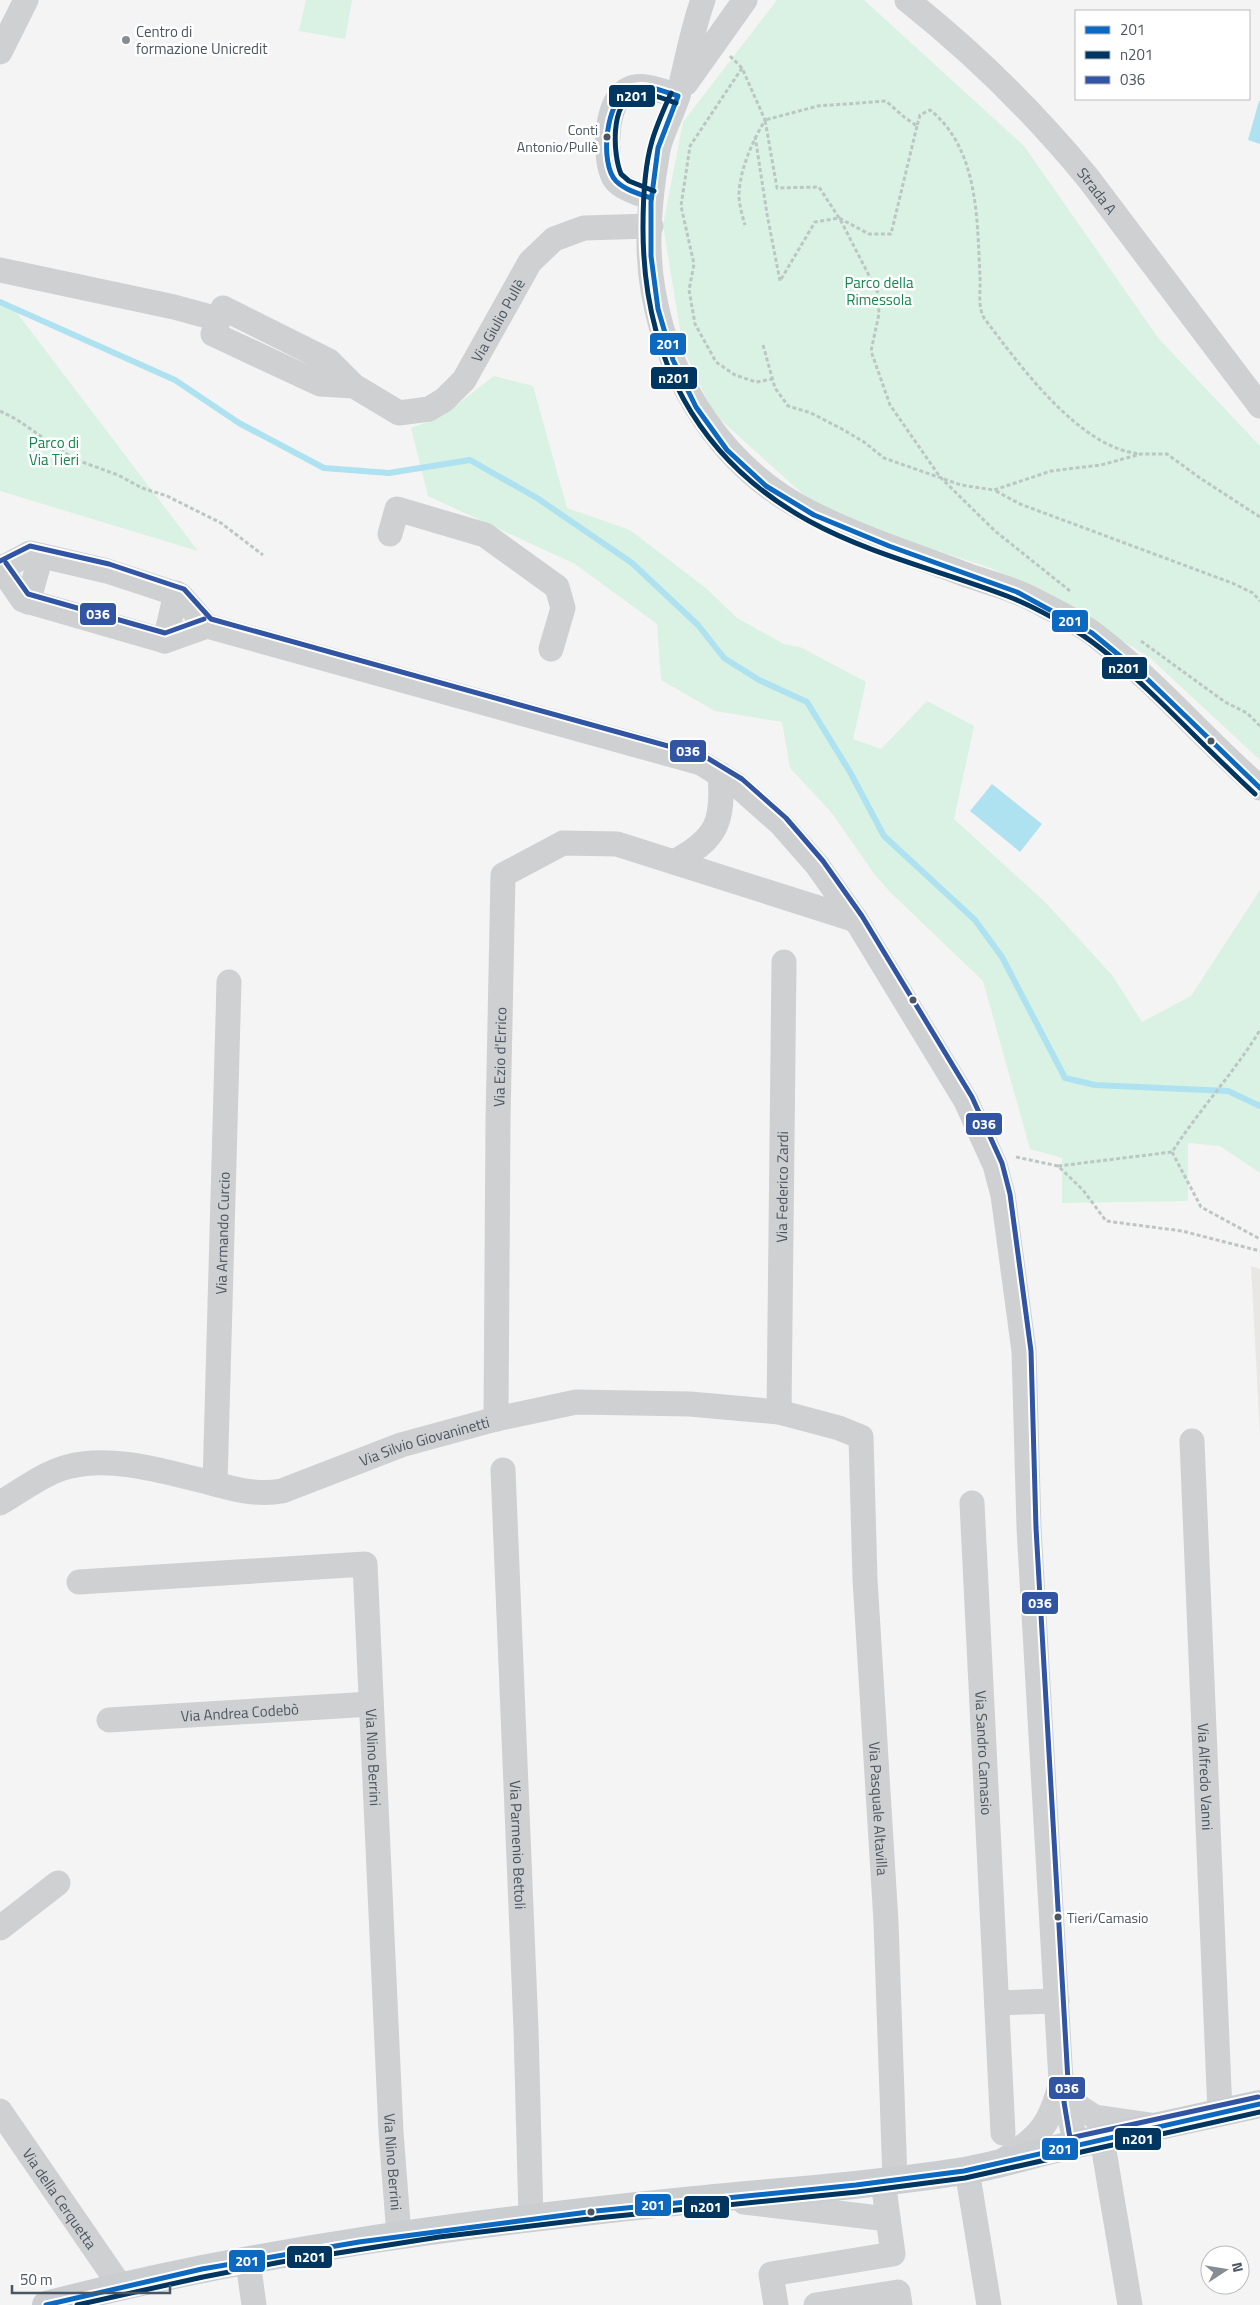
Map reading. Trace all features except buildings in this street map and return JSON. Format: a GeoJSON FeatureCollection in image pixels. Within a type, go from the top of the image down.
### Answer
{"type":"FeatureCollection","features":[{"type":"Feature","properties":{"kind":"main road"},"geometry":{"type":"LineString","coordinates":[[46,2305],[121,2287],[248,2262],[399,2236],[530,2218],[967,2170],[1070,2145],[1260,2104]]}},
{"type":"Feature","properties":{"kind":"street"},"geometry":{"type":"LineString","coordinates":[[0,52],[26,0]]}},
{"type":"Feature","properties":{"kind":"street"},"geometry":{"type":"LineString","coordinates":[[678,96],[680,52],[695,22],[703,0]]}},
{"type":"Feature","properties":{"kind":"street","name":"Strada A"},"geometry":{"type":"LineString","coordinates":[[907,0],[957,40],[1022,103],[1059,144],[1088,178],[1257,398]]}},
{"type":"Feature","properties":{"kind":"street"},"geometry":{"type":"LineString","coordinates":[[744,1],[678,96],[659,146],[651,198],[652,287],[660,323],[672,358],[695,406],[726,447],[747,469],[769,488],[814,515],[1030,598],[1098,637],[1165,696],[1260,788]]}},
{"type":"Feature","properties":{"kind":"street"},"geometry":{"type":"LineString","coordinates":[[651,198],[638,194],[615,179],[609,164],[606,141],[616,100],[628,89],[644,87],[678,96]]}},
{"type":"Feature","properties":{"kind":"street","name":"Via Giulio Pullè"},"geometry":{"type":"LineString","coordinates":[[0,270],[174,307],[218,320],[223,308],[329,361],[354,386],[399,413],[429,409],[444,400],[464,380],[530,262],[554,239],[584,228],[651,226]]}},
{"type":"Feature","properties":{"kind":"street"},"geometry":{"type":"LineString","coordinates":[[390,534],[397,509],[485,535],[557,587],[563,608],[551,649]]}},
{"type":"Feature","properties":{"kind":"street"},"geometry":{"type":"LineString","coordinates":[[207,626],[165,641],[23,600],[1,568],[30,553],[107,571],[180,595],[207,626],[701,763],[738,785],[798,842],[856,920],[966,1101],[994,1165],[1003,1195],[1024,1351],[1029,1528],[1056,2001],[1058,2091],[1070,2145]]}},
{"type":"Feature","properties":{"kind":"street"},"geometry":{"type":"LineString","coordinates":[[28,602],[41,556]]}},
{"type":"Feature","properties":{"kind":"street"},"geometry":{"type":"LineString","coordinates":[[165,641],[176,593]]}},
{"type":"Feature","properties":{"kind":"street"},"geometry":{"type":"LineString","coordinates":[[674,862],[700,846],[714,831],[722,805],[720,774]]}},
{"type":"Feature","properties":{"kind":"street","name":"Via Ezio d'Errico"},"geometry":{"type":"LineString","coordinates":[[496,1419],[498,1120],[503,875],[563,843],[617,844],[856,920]]}},
{"type":"Feature","properties":{"kind":"street","name":"Via Federico Zardi"},"geometry":{"type":"LineString","coordinates":[[779,1412],[784,962]]}},
{"type":"Feature","properties":{"kind":"street","name":"Via Armando Curcio"},"geometry":{"type":"LineString","coordinates":[[215,1484],[229,982]]}},
{"type":"Feature","properties":{"kind":"street","name":"Via Silvio Giovaninetti"},"geometry":{"type":"LineString","coordinates":[[0,1503],[52,1473],[80,1465],[111,1463],[173,1474],[249,1492],[266,1493],[282,1490],[401,1445],[496,1419],[576,1402],[690,1404],[779,1412],[838,1428],[861,1437]]}},
{"type":"Feature","properties":{"kind":"street","name":"Via Pasquale Altavilla"},"geometry":{"type":"LineString","coordinates":[[776,2305],[771,2274],[893,2254],[888,2219],[886,1922],[865,1579],[861,1437]]}},
{"type":"Feature","properties":{"kind":"street","name":"Via Alfredo Vanni"},"geometry":{"type":"LineString","coordinates":[[1192,1441],[1220,2113]]}},
{"type":"Feature","properties":{"kind":"street","name":"Via Parmenio Bettoli"},"geometry":{"type":"LineString","coordinates":[[503,1470],[526,2029],[530,2218]]}},
{"type":"Feature","properties":{"kind":"street","name":"Via Sandro Camasio"},"geometry":{"type":"LineString","coordinates":[[972,1503],[1003,2133]]}},
{"type":"Feature","properties":{"kind":"street","name":"Via Nino Berrini"},"geometry":{"type":"LineString","coordinates":[[79,1582],[366,1564],[370,1704],[391,2132],[399,2236]]}},
{"type":"Feature","properties":{"kind":"street","name":"Via Andrea Codebò"},"geometry":{"type":"LineString","coordinates":[[109,1720],[370,1704]]}},
{"type":"Feature","properties":{"kind":"street"},"geometry":{"type":"LineString","coordinates":[[0,1928],[58,1883]]}},
{"type":"Feature","properties":{"kind":"street"},"geometry":{"type":"LineString","coordinates":[[997,2003],[1056,2001]]}},
{"type":"Feature","properties":{"kind":"street"},"geometry":{"type":"LineString","coordinates":[[1058,2091],[1095,2117],[1162,2126]]}},
{"type":"Feature","properties":{"kind":"street"},"geometry":{"type":"LineString","coordinates":[[1002,2162],[1031,2143],[1045,2126],[1058,2091]]}},
{"type":"Feature","properties":{"kind":"street","name":"Via della Cerquetta"},"geometry":{"type":"LineString","coordinates":[[0,2111],[121,2287]]}},
{"type":"Feature","properties":{"kind":"street"},"geometry":{"type":"LineString","coordinates":[[1102,2139],[1130,2305]]}},
{"type":"Feature","properties":{"kind":"street"},"geometry":{"type":"LineString","coordinates":[[967,2170],[989,2305]]}},
{"type":"Feature","properties":{"kind":"street"},"geometry":{"type":"LineString","coordinates":[[711,2199],[888,2219]]}},
{"type":"Feature","properties":{"kind":"street"},"geometry":{"type":"LineString","coordinates":[[248,2262],[254,2305]]}},
{"type":"Feature","properties":{"kind":"street"},"geometry":{"type":"LineString","coordinates":[[816,2305],[898,2292],[900,2305]]}},
{"type":"Feature","properties":{"kind":"path"},"geometry":{"type":"LineString","coordinates":[[715,42],[742,68],[765,120],[777,188],[819,186],[839,218],[878,293],[879,314],[871,351],[890,405],[940,478],[995,531],[1077,597]]}},
{"type":"Feature","properties":{"kind":"path"},"geometry":{"type":"LineString","coordinates":[[742,68],[690,146],[681,206],[694,264],[688,290],[695,324],[716,362],[735,375],[756,382],[773,379]]}},
{"type":"Feature","properties":{"kind":"path"},"geometry":{"type":"LineString","coordinates":[[745,225],[739,194],[755,136],[765,120],[818,106],[886,101],[917,126]]}},
{"type":"Feature","properties":{"kind":"path"},"geometry":{"type":"LineString","coordinates":[[755,136],[767,214],[780,280],[815,222],[839,218],[869,234],[891,234],[920,115],[930,110],[944,121],[967,163],[976,208],[980,283],[979,308],[984,318],[1038,389],[1085,430],[1126,452],[1167,454],[1260,517]]}},
{"type":"Feature","properties":{"kind":"path"},"geometry":{"type":"LineString","coordinates":[[763,345],[775,388],[788,406],[811,413],[842,429],[864,442],[884,458],[961,485],[994,490],[1020,504],[1232,584],[1253,593],[1260,601]]}},
{"type":"Feature","properties":{"kind":"path"},"geometry":{"type":"LineString","coordinates":[[0,411],[16,419],[74,459],[118,476],[142,488],[167,496],[222,523],[262,555]]}},
{"type":"Feature","properties":{"kind":"path"},"geometry":{"type":"LineString","coordinates":[[994,490],[1050,471],[1101,465],[1141,454]]}},
{"type":"Feature","properties":{"kind":"path"},"geometry":{"type":"LineString","coordinates":[[1133,636],[1225,702],[1247,713],[1260,726]]}},
{"type":"Feature","properties":{"kind":"path"},"geometry":{"type":"LineString","coordinates":[[994,1165],[1019,1156],[1036,1163],[1058,1166],[1172,1152],[1195,1117],[1243,1058],[1260,1030]]}},
{"type":"Feature","properties":{"kind":"path"},"geometry":{"type":"LineString","coordinates":[[1172,1152],[1201,1207],[1260,1239]]}},
{"type":"Feature","properties":{"kind":"path"},"geometry":{"type":"LineString","coordinates":[[1058,1166],[1083,1190],[1106,1221],[1182,1231],[1260,1251]]}},
{"type":"Feature","properties":{"kind":"shaded area"},"geometry":{"type":"Polygon","coordinates":[[[1251,1266],[1260,1269],[1260,1435],[1251,1266]]]}},
{"type":"Feature","properties":{"kind":"green space"},"geometry":{"type":"Polygon","coordinates":[[[306,0],[352,0],[345,39],[299,31],[306,0]]]}},
{"type":"Feature","properties":{"kind":"green space","name":"Parco della Rimessola"},"geometry":{"type":"Polygon","coordinates":[[[777,0],[864,0],[1024,146],[1159,339],[1260,446],[1260,760],[1149,657],[1041,591],[988,567],[826,515],[713,413],[683,348],[663,225],[683,122],[777,0]]]}},
{"type":"Feature","properties":{"kind":"green space","name":"Parco di Via Tieri"},"geometry":{"type":"Polygon","coordinates":[[[0,302],[14,309],[198,551],[0,491],[0,302]]]}},
{"type":"Feature","properties":{"kind":"green space"},"geometry":{"type":"Polygon","coordinates":[[[494,376],[533,386],[567,508],[630,530],[707,589],[737,618],[784,644],[800,647],[866,682],[853,739],[881,749],[927,701],[974,726],[954,819],[1046,903],[1112,975],[1142,1022],[1191,996],[1260,890],[1260,1173],[1220,1146],[1188,1143],[1188,1201],[1062,1203],[1062,1158],[1030,1149],[983,981],[890,892],[875,875],[831,812],[790,768],[782,722],[715,711],[661,680],[657,624],[575,564],[428,496],[411,428],[441,417],[494,376]]]}},
{"type":"Feature","properties":{"kind":"water"},"geometry":{"type":"Polygon","coordinates":[[[1260,101],[1260,144],[1248,140],[1260,101]]]}},
{"type":"Feature","properties":{"kind":"water"},"geometry":{"type":"Polygon","coordinates":[[[992,784],[1042,824],[1020,852],[970,811],[992,784]]]}},
{"type":"Feature","properties":{"kind":"waterway"},"geometry":{"type":"LineString","coordinates":[[0,302],[175,380],[239,423],[324,468],[389,473],[470,460],[537,498],[632,563],[698,625],[724,658],[759,680],[807,702],[850,772],[884,836],[975,920],[1002,957],[1065,1078],[1095,1085],[1228,1091],[1260,1106]]}},
{"type":"Feature","properties":{"kind":"transit line","name":"201"},"geometry":{"type":"LineString","coordinates":[[651,198],[624,187],[616,181],[611,172],[607,147],[610,118],[621,95],[635,87],[647,87],[678,96]]}},
{"type":"Feature","properties":{"kind":"transit line","name":"n201"},"geometry":{"type":"LineString","coordinates":[[671,93],[649,151],[644,195],[645,275],[653,319],[666,361],[684,399],[707,435],[735,467],[769,496],[809,521],[857,544],[1016,600],[1086,637],[1131,674],[1255,794]]}},
{"type":"Feature","properties":{"kind":"transit line","name":"n201"},"geometry":{"type":"LineString","coordinates":[[654,191],[629,181],[621,174],[615,143],[617,119],[626,100],[634,95],[650,95],[676,103]]}},
{"type":"Feature","properties":{"kind":"transit line","name":"201"},"geometry":{"type":"LineString","coordinates":[[678,96],[658,148],[651,202],[651,256],[658,309],[673,360],[696,407],[727,450],[766,486],[814,515],[889,546],[1017,592],[1092,633],[1142,674],[1260,788]]}},
{"type":"Feature","properties":{"kind":"transit line","name":"036"},"geometry":{"type":"LineString","coordinates":[[0,561],[30,546],[109,564],[184,589],[211,619],[704,756],[742,779],[786,818],[823,861],[862,916],[972,1097],[1002,1163],[1010,1194],[1031,1351],[1036,1528],[1068,2081],[1064,2102],[1070,2138],[1258,2097]]}},
{"type":"Feature","properties":{"kind":"transit line","name":"036"},"geometry":{"type":"LineString","coordinates":[[6,563],[28,594],[165,633],[204,619]]}},
{"type":"Feature","properties":{"kind":"transit line","name":"201"},"geometry":{"type":"LineString","coordinates":[[46,2305],[202,2269],[359,2242],[596,2211],[856,2185],[964,2171],[1260,2104]]}},
{"type":"Feature","properties":{"kind":"transit line","name":"n201"},"geometry":{"type":"LineString","coordinates":[[77,2305],[281,2262],[439,2237],[597,2218],[857,2192],[965,2178],[1260,2112]]}},
{"type":"Feature","properties":{"kind":"place","name":"Centro di formazione Unicredit"},"geometry":{"type":"Point","coordinates":[126,40]}},
{"type":"Feature","properties":{"kind":"place","name":"Conti Antonio/Pullè"},"geometry":{"type":"Point","coordinates":[607,137]}},
{"type":"Feature","properties":{"kind":"place","name":"Tieri/Camasio"},"geometry":{"type":"Point","coordinates":[1058,1917]}}]}
